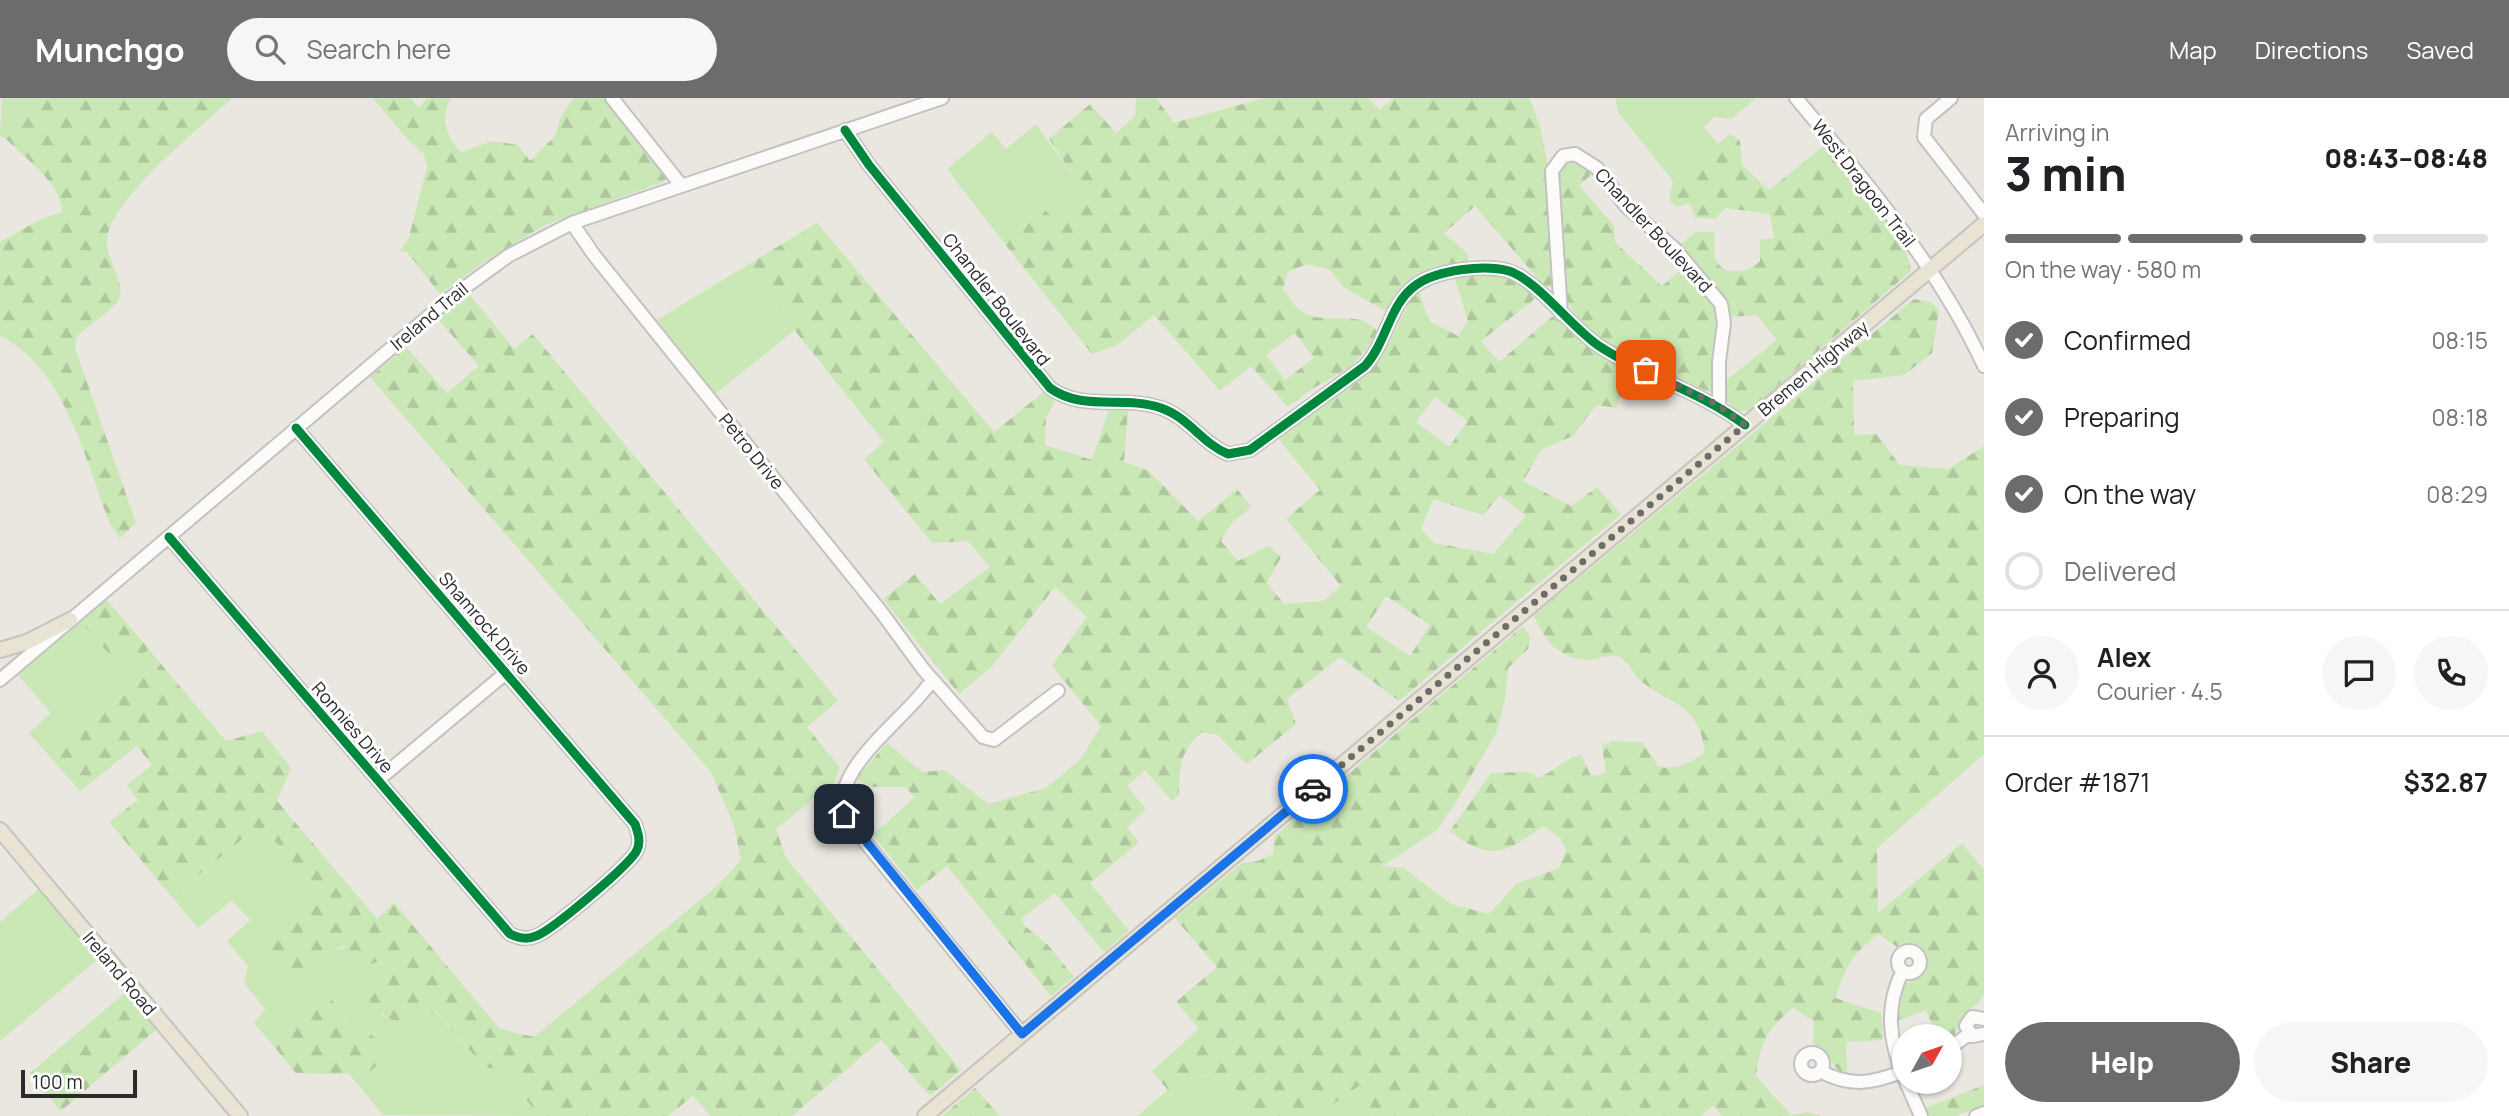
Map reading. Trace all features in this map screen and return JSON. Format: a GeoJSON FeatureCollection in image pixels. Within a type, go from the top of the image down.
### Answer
{"type":"FeatureCollection","features":[{"type":"Feature","properties":{"kind":"main road","name":"Bremen Highway"},"geometry":{"type":"LineString","coordinates":[[925,1116],[1984,224]]}},
{"type":"Feature","properties":{"kind":"main road"},"geometry":{"type":"LineString","coordinates":[[0,650],[27,642],[70,620]]}},
{"type":"Feature","properties":{"kind":"main road","name":"Ireland Road"},"geometry":{"type":"LineString","coordinates":[[0,830],[240,1116]]}},
{"type":"Feature","properties":{"kind":"street"},"geometry":{"type":"LineString","coordinates":[[611,98],[681,185]]}},
{"type":"Feature","properties":{"kind":"street","name":"Ireland Trail"},"geometry":{"type":"LineString","coordinates":[[0,680],[470,282],[528,244],[572,222],[942,98]]}},
{"type":"Feature","properties":{"kind":"street","name":"West Dragoon Trail"},"geometry":{"type":"LineString","coordinates":[[1796,98],[1901,227],[1930,270],[1984,366]]}},
{"type":"Feature","properties":{"kind":"street"},"geometry":{"type":"LineString","coordinates":[[1951,98],[1926,119],[1923,129],[1927,142],[1984,214]]}},
{"type":"Feature","properties":{"kind":"street","name":"Chandler Boulevard"},"geometry":{"type":"LineString","coordinates":[[845,130],[869,165],[1050,388],[1079,401],[1160,408],[1182,418],[1228,454],[1240,454],[1250,450],[1365,366],[1378,349],[1407,292],[1427,279],[1487,269],[1510,271],[1605,350],[1718,405],[1745,425]]}},
{"type":"Feature","properties":{"kind":"street","name":"Chandler Boulevard"},"geometry":{"type":"LineString","coordinates":[[1561,314],[1552,171],[1563,156],[1575,154],[1597,168],[1627,207],[1675,249],[1721,304],[1724,323],[1719,362],[1718,405]]}},
{"type":"Feature","properties":{"kind":"street","name":"Petro Drive"},"geometry":{"type":"LineString","coordinates":[[572,222],[594,255],[882,613],[932,680],[983,737],[990,740],[1058,691]]}},
{"type":"Feature","properties":{"kind":"street","name":"Shamrock Drive"},"geometry":{"type":"LineString","coordinates":[[296,428],[507,672],[629,816],[638,831],[639,843],[626,864],[535,937],[515,937]]}},
{"type":"Feature","properties":{"kind":"street","name":"Ronnies Drive"},"geometry":{"type":"LineString","coordinates":[[169,537],[505,930],[515,937]]}},
{"type":"Feature","properties":{"kind":"street"},"geometry":{"type":"LineString","coordinates":[[378,780],[507,672]]}},
{"type":"Feature","properties":{"kind":"street"},"geometry":{"type":"LineString","coordinates":[[932,680],[918,699],[857,764],[843,790],[841,804],[848,821],[1022,1034]]}},
{"type":"Feature","properties":{"kind":"street"},"geometry":{"type":"LineString","coordinates":[[1892,1029],[1889,1018],[1894,989],[1902,972]]}},
{"type":"Feature","properties":{"kind":"street"},"geometry":{"type":"LineString","coordinates":[[1984,1018],[1976,1016],[1969,1019],[1966,1026],[1969,1034],[1976,1037],[1984,1034]]}},
{"type":"Feature","properties":{"kind":"street"},"geometry":{"type":"LineString","coordinates":[[1962,1039],[1969,1034]]}},
{"type":"Feature","properties":{"kind":"street"},"geometry":{"type":"LineString","coordinates":[[1820,1071],[1841,1080],[1861,1084],[1892,1078]]}},
{"type":"Feature","properties":{"kind":"street"},"geometry":{"type":"LineString","coordinates":[[1911,1094],[1920,1116]]}},
{"type":"Feature","properties":{"kind":"street"},"geometry":{"type":"LineString","coordinates":[[1976,1116],[1984,1114]]}},
{"type":"Feature","properties":{"kind":"green space"},"geometry":{"type":"Polygon","coordinates":[[[2,98],[48,98],[6,139],[0,136],[2,98]]]}},
{"type":"Feature","properties":{"kind":"green space"},"geometry":{"type":"Polygon","coordinates":[[[48,98],[232,98],[165,159],[119,210],[110,227],[107,247],[119,282],[119,299],[76,339],[75,348],[136,523],[120,538],[110,524],[82,445],[57,393],[41,370],[22,350],[0,336],[0,242],[41,219],[62,212],[61,202],[49,182],[6,139],[48,98]]]}},
{"type":"Feature","properties":{"kind":"green space"},"geometry":{"type":"Polygon","coordinates":[[[373,98],[410,98],[419,108],[427,98],[451,98],[445,112],[446,127],[451,140],[461,152],[493,141],[518,145],[530,161],[555,136],[561,117],[574,98],[605,98],[667,174],[665,181],[545,225],[490,258],[440,294],[407,252],[400,251],[409,237],[427,167],[424,154],[409,141],[373,98]]]}},
{"type":"Feature","properties":{"kind":"green space"},"geometry":{"type":"Polygon","coordinates":[[[1136,98],[1156,98],[1174,123],[1264,98],[1368,98],[1379,110],[1394,98],[1529,98],[1544,142],[1548,166],[1551,286],[1546,288],[1475,206],[1444,233],[1468,254],[1468,262],[1429,271],[1412,280],[1389,313],[1343,287],[1330,270],[1307,264],[1288,272],[1283,289],[1301,311],[1321,318],[1363,321],[1379,334],[1352,366],[1312,389],[1288,407],[1251,366],[1220,391],[1154,315],[1117,345],[1092,354],[997,234],[1028,207],[1044,209],[1057,222],[1078,213],[1078,183],[1049,139],[1090,104],[1116,133],[1135,116],[1136,98]],[[1295,333],[1266,355],[1285,380],[1314,358],[1295,333]]]}},
{"type":"Feature","properties":{"kind":"green space"},"geometry":{"type":"Polygon","coordinates":[[[1616,98],[1756,98],[1731,119],[1714,117],[1704,127],[1718,144],[1673,181],[1618,112],[1616,98]]]}},
{"type":"Feature","properties":{"kind":"green space"},"geometry":{"type":"Polygon","coordinates":[[[1036,124],[1078,183],[1078,213],[1057,222],[1044,209],[1028,207],[997,234],[947,169],[992,132],[1006,149],[1036,124]]]}},
{"type":"Feature","properties":{"kind":"green space"},"geometry":{"type":"Polygon","coordinates":[[[1730,134],[1740,141],[1742,165],[1769,190],[1824,146],[1889,223],[1900,240],[1911,271],[1748,411],[1738,411],[1724,399],[1723,383],[1777,340],[1757,315],[1729,317],[1716,288],[1679,246],[1696,232],[1714,232],[1715,257],[1720,265],[1731,271],[1750,268],[1760,261],[1760,240],[1774,238],[1770,214],[1726,208],[1715,219],[1695,217],[1690,203],[1677,207],[1669,200],[1673,181],[1730,134]]]}},
{"type":"Feature","properties":{"kind":"green space"},"geometry":{"type":"Polygon","coordinates":[[[1572,158],[1594,172],[1579,186],[1614,225],[1615,242],[1662,286],[1685,266],[1715,301],[1722,317],[1715,390],[1710,392],[1627,356],[1589,330],[1575,314],[1565,295],[1558,169],[1572,158]]]}},
{"type":"Feature","properties":{"kind":"green space"},"geometry":{"type":"Polygon","coordinates":[[[817,223],[994,432],[1045,391],[1056,398],[1046,418],[1045,445],[1092,460],[1109,409],[1128,411],[1124,462],[1149,471],[1198,521],[1237,489],[1251,507],[1232,523],[1221,541],[1238,561],[1269,546],[1281,557],[1267,583],[1284,604],[1323,601],[1341,586],[1286,519],[1320,490],[1277,437],[1366,373],[1383,354],[1414,293],[1419,292],[1429,321],[1458,336],[1468,321],[1455,278],[1480,274],[1499,275],[1526,289],[1536,298],[1481,341],[1499,362],[1553,316],[1597,352],[1631,369],[1616,408],[1596,405],[1573,436],[1541,450],[1523,481],[1571,506],[1597,487],[1621,514],[1399,701],[1340,657],[1287,699],[1296,724],[1247,764],[1217,735],[1202,732],[1185,753],[1179,795],[1172,801],[1145,770],[1127,786],[1146,809],[1127,828],[1139,842],[1090,883],[1129,931],[1104,952],[1055,893],[1021,919],[1026,927],[1048,945],[1074,977],[1051,996],[947,866],[917,890],[873,835],[915,797],[905,787],[872,787],[856,779],[887,743],[922,772],[945,770],[988,804],[1046,788],[1080,760],[1101,726],[1052,666],[1087,617],[1055,587],[991,667],[959,694],[883,599],[915,574],[940,604],[990,567],[968,541],[932,543],[864,459],[884,442],[744,267],[817,223]],[[1435,397],[1416,422],[1449,447],[1468,421],[1435,397]],[[1500,495],[1483,515],[1433,499],[1421,529],[1434,543],[1493,554],[1526,516],[1500,495]],[[1386,596],[1366,627],[1410,656],[1430,625],[1386,596]]]}},
{"type":"Feature","properties":{"kind":"green space"},"geometry":{"type":"Polygon","coordinates":[[[744,267],[795,330],[715,394],[657,320],[744,267]]]}},
{"type":"Feature","properties":{"kind":"green space"},"geometry":{"type":"Polygon","coordinates":[[[469,294],[514,349],[533,334],[838,701],[807,727],[840,768],[834,782],[776,829],[786,858],[961,1070],[930,1096],[881,1040],[792,1116],[711,1116],[693,1096],[668,1116],[540,1116],[499,1068],[485,1068],[435,1010],[416,1019],[400,1022],[377,1010],[369,1001],[388,972],[380,961],[361,967],[344,946],[322,952],[289,980],[269,958],[270,929],[317,891],[268,833],[242,839],[172,897],[109,822],[138,800],[127,785],[152,765],[137,746],[80,791],[51,758],[160,663],[226,741],[262,731],[291,768],[277,801],[377,919],[394,903],[500,1029],[534,1037],[717,886],[741,860],[734,826],[711,772],[370,377],[406,347],[447,393],[479,366],[438,319],[469,294]]]}},
{"type":"Feature","properties":{"kind":"green space"},"geometry":{"type":"Polygon","coordinates":[[[1914,299],[1931,302],[1939,310],[1932,353],[1904,375],[1853,381],[1854,435],[1876,434],[1900,465],[1948,469],[1984,446],[1984,754],[1877,848],[1878,913],[1962,843],[1984,870],[1984,994],[1979,1001],[1961,1018],[1959,1024],[1932,1024],[1926,1010],[1897,1021],[1904,985],[1924,973],[1928,955],[1921,947],[1905,943],[1897,947],[1878,934],[1851,962],[1835,998],[1881,1013],[1883,1040],[1846,1042],[1847,1075],[1823,1053],[1813,1048],[1814,1021],[1793,1008],[1771,1030],[1760,1054],[1756,1076],[1791,1115],[1806,1112],[1821,1116],[1722,1116],[1713,1105],[1701,1116],[1373,1116],[1360,1102],[1364,1093],[1359,1086],[1316,1116],[1241,1116],[1250,1108],[1227,1077],[1210,1074],[1174,1080],[1168,1090],[1152,1071],[1199,1029],[1176,1002],[1217,967],[1175,918],[1242,863],[1258,861],[1273,854],[1275,836],[1523,626],[1530,636],[1528,649],[1508,668],[1505,700],[1496,733],[1456,802],[1437,830],[1382,866],[1404,868],[1451,904],[1489,914],[1516,884],[1559,868],[1566,849],[1560,838],[1544,826],[1518,843],[1497,851],[1476,848],[1450,831],[1491,773],[1528,772],[1539,778],[1581,754],[1591,776],[1606,773],[1602,745],[1612,741],[1642,742],[1659,767],[1683,765],[1705,752],[1702,735],[1690,714],[1640,680],[1624,659],[1608,656],[1588,660],[1569,656],[1547,640],[1534,615],[1914,299]]]}},
{"type":"Feature","properties":{"kind":"green space"},"geometry":{"type":"Polygon","coordinates":[[[105,598],[149,649],[137,659],[125,654],[113,659],[80,620],[105,598]]]}},
{"type":"Feature","properties":{"kind":"green space"},"geometry":{"type":"Polygon","coordinates":[[[80,620],[113,659],[125,653],[137,659],[149,649],[160,663],[51,758],[29,733],[51,713],[18,675],[80,620]]]}},
{"type":"Feature","properties":{"kind":"green space"},"geometry":{"type":"Polygon","coordinates":[[[268,833],[317,891],[289,979],[314,958],[330,950],[349,949],[373,958],[388,972],[381,1015],[408,1021],[434,1010],[485,1068],[499,1068],[540,1116],[383,1115],[357,1083],[388,1056],[389,1048],[347,1017],[327,995],[272,1044],[254,1023],[265,1009],[244,983],[248,966],[227,941],[250,920],[232,900],[198,928],[172,897],[242,839],[268,833]]]}},
{"type":"Feature","properties":{"kind":"green space"},"geometry":{"type":"Polygon","coordinates":[[[40,888],[98,959],[0,1041],[0,922],[40,888]]]}},
{"type":"Feature","properties":{"kind":"green space"},"geometry":{"type":"Polygon","coordinates":[[[126,992],[157,1029],[61,1111],[29,1074],[126,992]]]}},
{"type":"Feature","properties":{"kind":"green space"},"geometry":{"type":"Polygon","coordinates":[[[327,995],[347,1017],[389,1048],[388,1056],[357,1083],[349,1074],[296,1073],[272,1044],[327,995]]]}},
{"type":"Feature","properties":{"kind":"green space"},"geometry":{"type":"Polygon","coordinates":[[[1211,1074],[1227,1077],[1250,1108],[1241,1116],[1137,1116],[1168,1090],[1174,1080],[1211,1074]]]}},
{"type":"Feature","properties":{"kind":"green space"},"geometry":{"type":"Polygon","coordinates":[[[1984,1085],[1984,1106],[1955,1116],[1929,1116],[1925,1108],[1984,1085]]]}},
{"type":"Feature","properties":{"kind":"green space"},"geometry":{"type":"Polygon","coordinates":[[[1359,1086],[1364,1093],[1361,1102],[1373,1116],[1316,1116],[1359,1086]]]}},
{"type":"Feature","properties":{"kind":"green space"},"geometry":{"type":"Polygon","coordinates":[[[975,1088],[1000,1116],[942,1116],[975,1088]]]}},
{"type":"Feature","properties":{"kind":"cycle path"},"geometry":{"type":"LineString","coordinates":[[845,130],[869,165],[1050,388],[1076,399],[1147,404],[1161,408],[1171,412],[1219,450],[1228,454],[1250,450],[1365,366],[1400,302],[1416,285],[1448,272],[1474,268],[1499,269],[1520,276],[1599,346],[1635,367],[1710,403],[1745,425]]}},
{"type":"Feature","properties":{"kind":"cycle path"},"geometry":{"type":"LineString","coordinates":[[169,537],[510,934],[523,938],[536,936],[590,896],[632,858],[639,840],[635,824],[296,428]]}},
{"type":"Feature","properties":{"kind":"way so far"},"geometry":{"type":"LineString","coordinates":[[1313,789],[1745,425],[1702,396],[1646,370]]}},
{"type":"Feature","properties":{"kind":"route"},"geometry":{"type":"LineString","coordinates":[[844,814],[1022,1034],[1313,789]]}}]}
